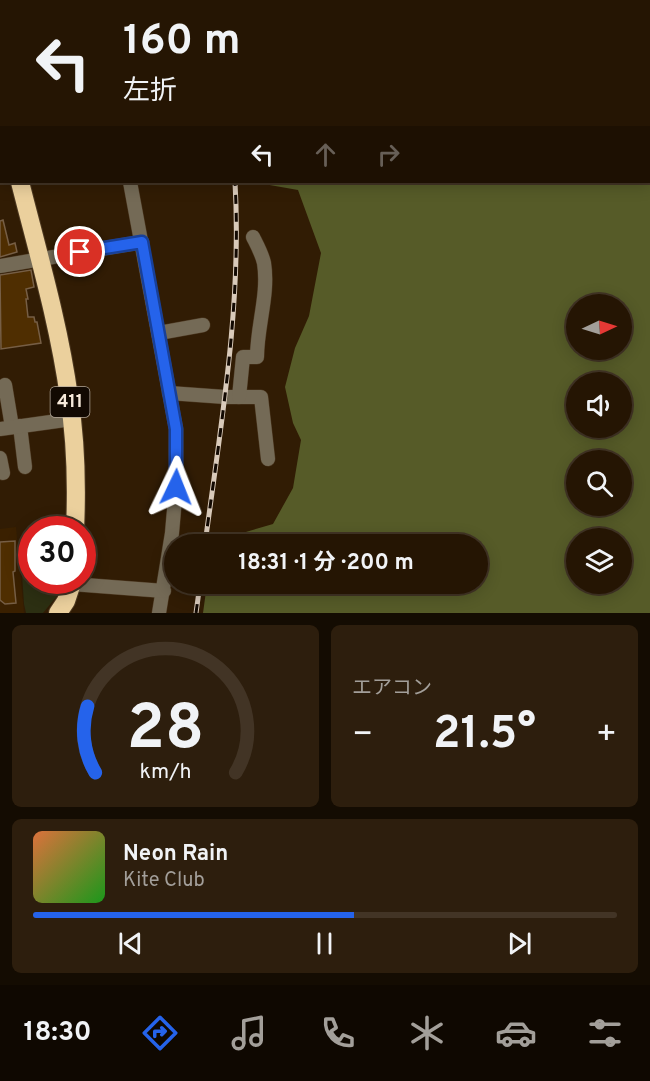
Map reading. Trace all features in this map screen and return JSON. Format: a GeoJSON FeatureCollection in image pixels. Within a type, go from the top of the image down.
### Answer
{"type":"FeatureCollection","features":[{"type":"Feature","properties":{"kind":"highway","name":"411"},"geometry":{"type":"LineString","coordinates":[[20,183],[59,339],[72,419],[77,483],[76,516]]}},
{"type":"Feature","properties":{"kind":"highway"},"geometry":{"type":"LineString","coordinates":[[58,613],[69,594]]}},
{"type":"Feature","properties":{"kind":"street"},"geometry":{"type":"LineString","coordinates":[[130,183],[176,429],[172,534]]}},
{"type":"Feature","properties":{"kind":"street"},"geometry":{"type":"LineString","coordinates":[[239,397],[243,357],[257,357],[257,337],[265,297],[264,263],[253,237]]}},
{"type":"Feature","properties":{"kind":"street"},"geometry":{"type":"LineString","coordinates":[[0,266],[142,242]]}},
{"type":"Feature","properties":{"kind":"street"},"geometry":{"type":"LineString","coordinates":[[159,333],[203,325]]}},
{"type":"Feature","properties":{"kind":"street"},"geometry":{"type":"LineString","coordinates":[[5,385],[11,427],[25,466]]}},
{"type":"Feature","properties":{"kind":"street"},"geometry":{"type":"LineString","coordinates":[[169,393],[261,397],[268,459]]}},
{"type":"Feature","properties":{"kind":"street"},"geometry":{"type":"LineString","coordinates":[[11,427],[72,419]]}},
{"type":"Feature","properties":{"kind":"street"},"geometry":{"type":"LineString","coordinates":[[0,458],[3,473]]}},
{"type":"Feature","properties":{"kind":"street"},"geometry":{"type":"LineString","coordinates":[[96,584],[164,591],[159,613]]}},
{"type":"Feature","properties":{"kind":"shaded area"},"geometry":{"type":"Polygon","coordinates":[[[16,527],[18,594],[22,594],[24,613],[0,613],[0,529],[16,527]]]}},
{"type":"Feature","properties":{"kind":"green space"},"geometry":{"type":"Polygon","coordinates":[[[259,183],[650,183],[650,613],[203,613],[206,594],[488,594],[488,534],[239,534],[273,524],[293,488],[301,440],[293,423],[285,387],[295,348],[309,316],[321,253],[298,190],[259,183]]]}},
{"type":"Feature","properties":{"kind":"green space"},"geometry":{"type":"Polygon","coordinates":[[[23,594],[59,594],[43,613],[26,613],[23,594]]]}},
{"type":"Feature","properties":{"kind":"building"},"geometry":{"type":"Polygon","coordinates":[[[3,220],[9,245],[15,243],[17,252],[0,257],[0,221],[3,220]]]}},
{"type":"Feature","properties":{"kind":"building"},"geometry":{"type":"Polygon","coordinates":[[[31,270],[34,287],[26,289],[28,317],[34,317],[37,322],[41,343],[1,349],[0,275],[31,270]]]}},
{"type":"Feature","properties":{"kind":"building"},"geometry":{"type":"Polygon","coordinates":[[[15,541],[15,571],[13,572],[16,603],[5,604],[0,600],[0,542],[15,541]]]}},
{"type":"Feature","properties":{"kind":"railway"},"geometry":{"type":"LineString","coordinates":[[206,534],[233,319],[236,273],[235,183]]}},
{"type":"Feature","properties":{"kind":"railway"},"geometry":{"type":"LineString","coordinates":[[196,613],[199,594]]}},
{"type":"Feature","properties":{"kind":"route"},"geometry":{"type":"LineString","coordinates":[[80,252],[142,242],[176,429],[176,487]]}}]}
